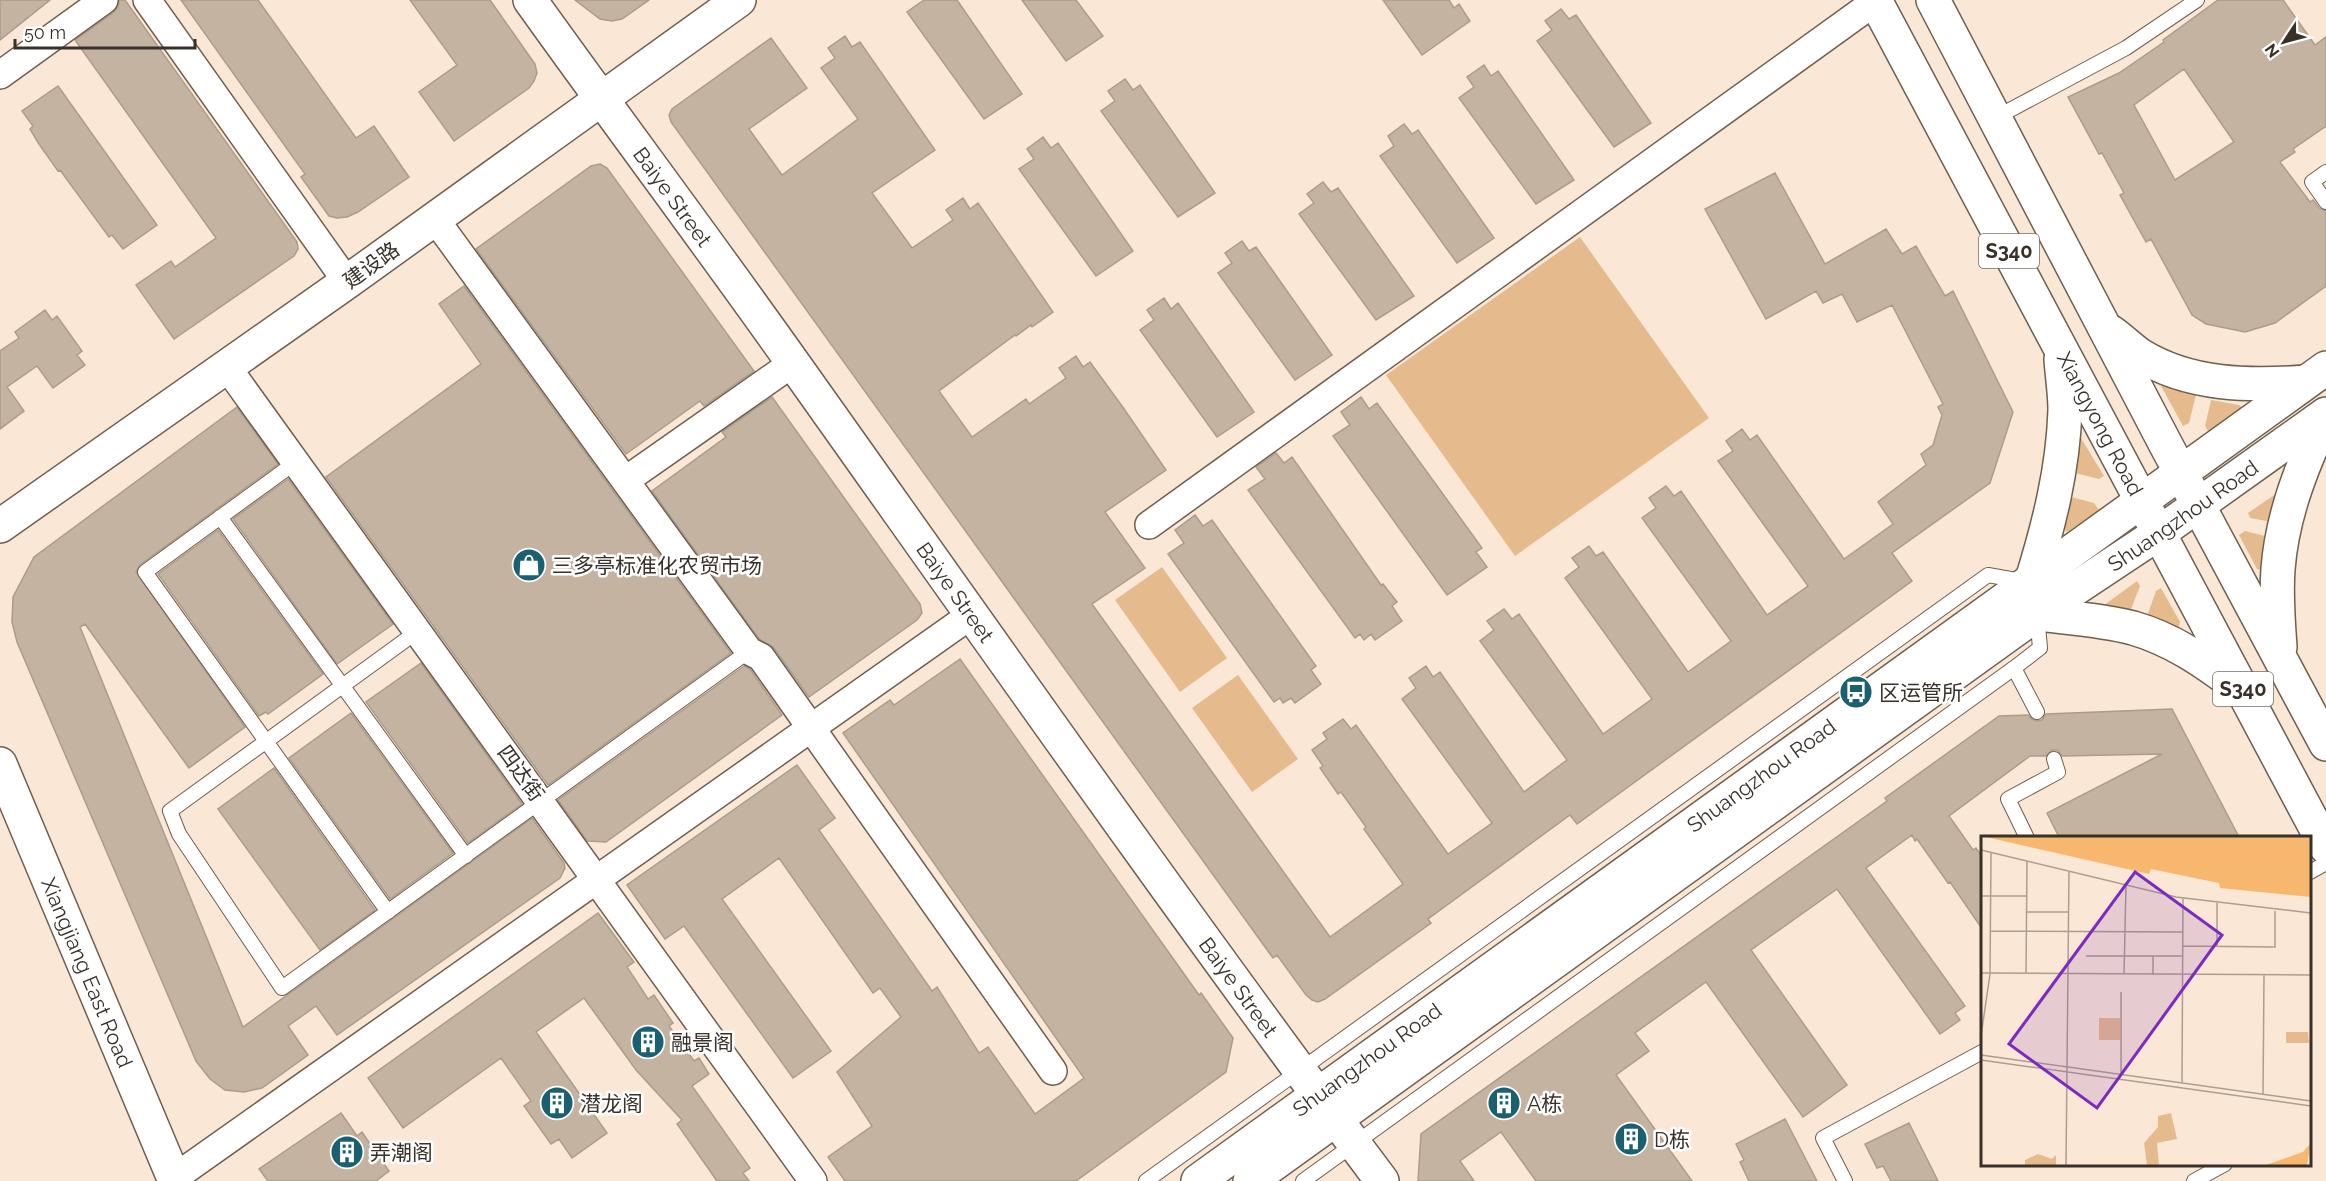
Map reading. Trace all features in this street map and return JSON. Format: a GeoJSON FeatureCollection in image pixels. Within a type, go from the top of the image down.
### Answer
{"type":"FeatureCollection","features":[{"type":"Feature","properties":{"kind":"main road","name":"Baiye Street"},"geometry":{"type":"LineString","coordinates":[[530,0],[793,363],[971,615],[1382,1181]]}},
{"type":"Feature","properties":{"kind":"main road","name":"建设路"},"geometry":{"type":"LineString","coordinates":[[0,526],[347,282],[739,0]]}},
{"type":"Feature","properties":{"kind":"main road","name":"S340"},"geometry":{"type":"LineString","coordinates":[[1933,0],[2181,474],[2326,744]]}},
{"type":"Feature","properties":{"kind":"main road","name":"Xiangyong Road"},"geometry":{"type":"LineString","coordinates":[[1876,1],[2325,846]]}},
{"type":"Feature","properties":{"kind":"main road"},"geometry":{"type":"LineString","coordinates":[[2031,293],[2074,269]]}},
{"type":"Feature","properties":{"kind":"main road"},"geometry":{"type":"LineString","coordinates":[[2104,326],[2140,355],[2177,372],[2208,380],[2268,385],[2316,375]]}},
{"type":"Feature","properties":{"kind":"main road"},"geometry":{"type":"LineString","coordinates":[[2031,583],[2048,529],[2058,482],[2065,407],[2060,348]]}},
{"type":"Feature","properties":{"kind":"main road","name":"Shuangzhou Road"},"geometry":{"type":"LineString","coordinates":[[1250,1181],[1327,1107],[2031,583],[2316,375]]}},
{"type":"Feature","properties":{"kind":"main road"},"geometry":{"type":"LineString","coordinates":[[2282,661],[2277,607],[2278,567],[2284,531],[2309,451],[2326,414]]}},
{"type":"Feature","properties":{"kind":"main road","name":"Shuangzhou Road"},"geometry":{"type":"LineString","coordinates":[[1198,1181],[1327,1107],[2037,614],[2198,506],[2326,414]]}},
{"type":"Feature","properties":{"kind":"main road"},"geometry":{"type":"LineString","coordinates":[[2037,614],[2132,628],[2159,637],[2200,658],[2244,691]]}},
{"type":"Feature","properties":{"kind":"main road","name":"Xiangjiang East Road"},"geometry":{"type":"LineString","coordinates":[[0,764],[175,1180]]}},
{"type":"Feature","properties":{"kind":"street"},"geometry":{"type":"LineString","coordinates":[[0,75],[104,0]]}},
{"type":"Feature","properties":{"kind":"street"},"geometry":{"type":"LineString","coordinates":[[147,0],[347,282]]}},
{"type":"Feature","properties":{"kind":"street"},"geometry":{"type":"LineString","coordinates":[[1149,525],[1876,1]]}},
{"type":"Feature","properties":{"kind":"street"},"geometry":{"type":"LineString","coordinates":[[435,219],[627,480],[749,651],[761,657],[1053,1071]]}},
{"type":"Feature","properties":{"kind":"street"},"geometry":{"type":"LineString","coordinates":[[627,480],[793,363]]}},
{"type":"Feature","properties":{"kind":"street","name":"四达街"},"geometry":{"type":"LineString","coordinates":[[227,367],[813,1181]]}},
{"type":"Feature","properties":{"kind":"street"},"geometry":{"type":"LineString","coordinates":[[175,1180],[597,878],[971,615]]}},
{"type":"Feature","properties":{"kind":"lane"},"geometry":{"type":"LineString","coordinates":[[1995,118],[2126,48],[2197,0]]}},
{"type":"Feature","properties":{"kind":"lane"},"geometry":{"type":"LineString","coordinates":[[2326,172],[2312,182],[2326,202]]}},
{"type":"Feature","properties":{"kind":"lane"},"geometry":{"type":"LineString","coordinates":[[296,462],[145,572],[388,912]]}},
{"type":"Feature","properties":{"kind":"lane"},"geometry":{"type":"LineString","coordinates":[[220,517],[466,856]]}},
{"type":"Feature","properties":{"kind":"lane"},"geometry":{"type":"LineString","coordinates":[[1146,1181],[1327,1107],[2014,668],[2040,648],[2037,614]]}},
{"type":"Feature","properties":{"kind":"lane"},"geometry":{"type":"LineString","coordinates":[[418,631],[170,811],[179,834],[282,988],[749,651]]}},
{"type":"Feature","properties":{"kind":"lane"},"geometry":{"type":"LineString","coordinates":[[2014,668],[2037,712]]}},
{"type":"Feature","properties":{"kind":"lane"},"geometry":{"type":"LineString","coordinates":[[2026,836],[2008,799],[2058,772],[2054,759]]}},
{"type":"Feature","properties":{"kind":"lane"},"geometry":{"type":"LineString","coordinates":[[2311,870],[2325,846]]}},
{"type":"Feature","properties":{"kind":"lane"},"geometry":{"type":"LineString","coordinates":[[1845,1181],[1822,1138],[1981,1053]]}},
{"type":"Feature","properties":{"kind":"lane"},"geometry":{"type":"LineString","coordinates":[[1303,1181],[1327,1107]]}},
{"type":"Feature","properties":{"kind":"lane"},"geometry":{"type":"LineString","coordinates":[[2202,1179],[2222,1166]]}},
{"type":"Feature","properties":{"kind":"shaded area"},"geometry":{"type":"Polygon","coordinates":[[[1580,237],[1709,418],[1515,556],[1386,375],[1580,237]]]}},
{"type":"Feature","properties":{"kind":"shaded area"},"geometry":{"type":"Polygon","coordinates":[[[2162,382],[2196,395],[2189,423],[2183,426],[2161,386],[2162,382]]]}},
{"type":"Feature","properties":{"kind":"shaded area"},"geometry":{"type":"Polygon","coordinates":[[[2211,400],[2239,405],[2242,407],[2242,412],[2210,434],[2205,426],[2211,400]]]}},
{"type":"Feature","properties":{"kind":"shaded area"},"geometry":{"type":"Polygon","coordinates":[[[2077,437],[2081,438],[2104,476],[2099,479],[2075,473],[2077,437]]]}},
{"type":"Feature","properties":{"kind":"shaded area"},"geometry":{"type":"Polygon","coordinates":[[[2280,491],[2272,522],[2250,518],[2248,513],[2280,491]]]}},
{"type":"Feature","properties":{"kind":"shaded area"},"geometry":{"type":"Polygon","coordinates":[[[2071,497],[2094,503],[2099,510],[2067,532],[2063,528],[2071,497]]]}},
{"type":"Feature","properties":{"kind":"shaded area"},"geometry":{"type":"Polygon","coordinates":[[[2245,531],[2269,537],[2262,570],[2257,569],[2239,535],[2245,531]]]}},
{"type":"Feature","properties":{"kind":"shaded area"},"geometry":{"type":"Polygon","coordinates":[[[1162,567],[1227,658],[1180,692],[1115,600],[1162,567]]]}},
{"type":"Feature","properties":{"kind":"shaded area"},"geometry":{"type":"Polygon","coordinates":[[[2137,581],[2140,586],[2130,612],[2100,608],[2137,581]]]}},
{"type":"Feature","properties":{"kind":"shaded area"},"geometry":{"type":"Polygon","coordinates":[[[2161,588],[2180,622],[2176,629],[2146,619],[2156,591],[2161,588]]]}},
{"type":"Feature","properties":{"kind":"shaded area"},"geometry":{"type":"Polygon","coordinates":[[[1238,675],[1298,759],[1252,792],[1192,708],[1238,675]]]}},
{"type":"Feature","properties":{"kind":"building"},"geometry":{"type":"Polygon","coordinates":[[[0,0],[50,0],[0,40],[0,0]]]}},
{"type":"Feature","properties":{"kind":"building"},"geometry":{"type":"Polygon","coordinates":[[[119,0],[125,0],[297,242],[298,249],[294,256],[174,339],[136,285],[171,261],[175,267],[216,238],[75,40],[113,13],[118,7],[119,0]]]}},
{"type":"Feature","properties":{"kind":"building"},"geometry":{"type":"Polygon","coordinates":[[[181,0],[258,0],[356,138],[374,126],[409,177],[358,212],[347,217],[329,216],[301,177],[305,174],[181,0]]]}},
{"type":"Feature","properties":{"kind":"building"},"geometry":{"type":"Polygon","coordinates":[[[410,0],[490,0],[535,64],[537,73],[534,81],[529,88],[454,141],[419,92],[457,65],[410,0]]]}},
{"type":"Feature","properties":{"kind":"building"},"geometry":{"type":"Polygon","coordinates":[[[575,0],[649,0],[622,19],[612,21],[600,19],[575,0]]]}},
{"type":"Feature","properties":{"kind":"building"},"geometry":{"type":"Polygon","coordinates":[[[924,0],[957,0],[1022,94],[984,119],[907,12],[924,0]]]}},
{"type":"Feature","properties":{"kind":"building"},"geometry":{"type":"Polygon","coordinates":[[[1022,0],[1076,0],[1103,36],[1066,61],[1022,0]]]}},
{"type":"Feature","properties":{"kind":"building"},"geometry":{"type":"Polygon","coordinates":[[[1383,0],[1449,0],[1454,8],[1459,4],[1470,21],[1422,55],[1383,0]]]}},
{"type":"Feature","properties":{"kind":"building"},"geometry":{"type":"Polygon","coordinates":[[[2218,0],[2283,0],[2315,45],[2326,37],[2326,126],[2293,149],[2295,152],[2280,162],[2310,202],[2313,200],[2319,208],[2326,211],[2326,286],[2275,323],[2245,332],[2206,324],[2192,315],[2151,239],[2146,242],[2120,195],[2124,193],[2102,153],[2099,154],[2068,97],[2119,73],[2164,42],[2163,40],[2218,0]],[[2184,69],[2134,105],[2175,180],[2234,142],[2184,69]]]}},
{"type":"Feature","properties":{"kind":"building"},"geometry":{"type":"Polygon","coordinates":[[[1561,9],[1569,19],[1576,15],[1651,123],[1614,147],[1537,41],[1552,30],[1545,21],[1561,9]]]}},
{"type":"Feature","properties":{"kind":"building"},"geometry":{"type":"Polygon","coordinates":[[[845,36],[852,47],[860,42],[935,150],[872,193],[912,248],[953,220],[946,210],[963,198],[970,209],[978,203],[1053,312],[1032,327],[1031,325],[1015,335],[939,391],[972,437],[1026,399],[1029,404],[1066,378],[1059,368],[1076,356],[1083,367],[1090,362],[1122,406],[1166,470],[1105,512],[1145,568],[1092,604],[1330,937],[1403,884],[1341,792],[1338,794],[1320,768],[1323,766],[1312,750],[1327,739],[1323,733],[1343,719],[1351,729],[1356,725],[1448,854],[1492,823],[1402,699],[1416,688],[1409,678],[1426,666],[1433,677],[1440,672],[1524,792],[1567,760],[1480,641],[1494,630],[1487,621],[1504,609],[1512,619],[1519,614],[1603,734],[1652,699],[1565,578],[1579,567],[1572,558],[1589,546],[1596,556],[1603,552],[1688,672],[1731,641],[1642,518],[1656,508],[1649,498],[1666,486],[1674,496],[1681,491],[1767,615],[1808,586],[1718,461],[1733,451],[1726,441],[1742,429],[1750,440],[1757,435],[1844,559],[1893,524],[1878,502],[1926,465],[1921,454],[1933,445],[1942,415],[1938,407],[1943,404],[1892,305],[1857,322],[1842,294],[1823,303],[1816,291],[1766,319],[1705,209],[1775,173],[1825,264],[1886,229],[1902,254],[1916,246],[1945,296],[1953,291],[2013,412],[1990,483],[1892,553],[1912,581],[1577,824],[1570,815],[1428,919],[1431,923],[1325,999],[1318,1002],[1312,1000],[1277,955],[1273,958],[671,122],[669,115],[672,109],[771,38],[807,88],[749,129],[782,175],[858,119],[821,68],[835,58],[828,48],[845,36]]]}},
{"type":"Feature","properties":{"kind":"building"},"geometry":{"type":"Polygon","coordinates":[[[1484,65],[1491,76],[1498,71],[1574,180],[1536,204],[1459,98],[1474,87],[1467,77],[1484,65]]]}},
{"type":"Feature","properties":{"kind":"building"},"geometry":{"type":"Polygon","coordinates":[[[1125,79],[1133,90],[1140,85],[1215,193],[1178,217],[1101,111],[1115,101],[1108,91],[1125,79]]]}},
{"type":"Feature","properties":{"kind":"building"},"geometry":{"type":"Polygon","coordinates":[[[58,86],[157,225],[123,249],[112,235],[109,237],[60,170],[58,171],[30,129],[33,126],[22,111],[58,86]]]}},
{"type":"Feature","properties":{"kind":"building"},"geometry":{"type":"Polygon","coordinates":[[[1404,124],[1412,134],[1418,130],[1494,238],[1457,263],[1380,156],[1394,146],[1388,136],[1404,124]]]}},
{"type":"Feature","properties":{"kind":"building"},"geometry":{"type":"Polygon","coordinates":[[[1043,137],[1051,148],[1058,143],[1133,251],[1096,276],[1019,169],[1034,159],[1027,149],[1043,137]]]}},
{"type":"Feature","properties":{"kind":"building"},"geometry":{"type":"Polygon","coordinates":[[[600,164],[607,168],[754,371],[704,406],[700,401],[626,454],[476,249],[591,166],[600,164]]]}},
{"type":"Feature","properties":{"kind":"building"},"geometry":{"type":"Polygon","coordinates":[[[1323,182],[1331,192],[1338,188],[1414,296],[1376,320],[1299,214],[1314,203],[1307,194],[1323,182]]]}},
{"type":"Feature","properties":{"kind":"building"},"geometry":{"type":"Polygon","coordinates":[[[1242,241],[1249,251],[1256,247],[1332,355],[1295,380],[1218,273],[1232,263],[1225,253],[1242,241]]]}},
{"type":"Feature","properties":{"kind":"building","name":"三多亭标准化农贸市场"},"geometry":{"type":"Polygon","coordinates":[[[464,286],[731,653],[548,785],[326,477],[481,364],[439,304],[464,286]]]}},
{"type":"Feature","properties":{"kind":"building"},"geometry":{"type":"Polygon","coordinates":[[[1164,298],[1171,309],[1178,303],[1254,412],[1217,437],[1140,330],[1154,320],[1147,310],[1164,298]]]}},
{"type":"Feature","properties":{"kind":"building"},"geometry":{"type":"Polygon","coordinates":[[[45,310],[52,320],[57,316],[82,351],[77,355],[85,365],[53,388],[37,366],[7,387],[24,411],[0,429],[0,351],[19,338],[15,332],[45,310]]]}},
{"type":"Feature","properties":{"kind":"building"},"geometry":{"type":"Polygon","coordinates":[[[772,397],[920,604],[922,613],[917,620],[809,697],[774,648],[759,639],[652,491],[726,437],[722,432],[772,397]]]}},
{"type":"Feature","properties":{"kind":"building"},"geometry":{"type":"Polygon","coordinates":[[[1361,397],[1369,409],[1377,403],[1482,548],[1476,552],[1487,567],[1447,595],[1333,436],[1350,425],[1341,412],[1361,397]]]}},
{"type":"Feature","properties":{"kind":"building"},"geometry":{"type":"Polygon","coordinates":[[[237,407],[278,464],[140,565],[136,572],[245,727],[189,768],[85,624],[80,627],[243,1027],[532,818],[564,863],[565,868],[560,878],[337,1035],[316,1006],[288,1026],[308,1055],[262,1088],[244,1092],[225,1090],[210,1079],[196,1061],[17,642],[12,622],[13,597],[34,557],[237,407]]]}},
{"type":"Feature","properties":{"kind":"building"},"geometry":{"type":"Polygon","coordinates":[[[1276,453],[1284,463],[1292,457],[1381,585],[1383,584],[1397,602],[1392,606],[1402,621],[1375,640],[1371,634],[1364,640],[1360,634],[1355,638],[1248,490],[1265,479],[1256,467],[1276,453]]]}},
{"type":"Feature","properties":{"kind":"building"},"geometry":{"type":"Polygon","coordinates":[[[288,479],[393,624],[337,664],[233,519],[288,479]]]}},
{"type":"Feature","properties":{"kind":"building"},"geometry":{"type":"Polygon","coordinates":[[[1195,515],[1203,526],[1212,520],[1316,666],[1311,670],[1321,684],[1295,703],[1291,698],[1283,703],[1280,698],[1274,702],[1168,554],[1184,543],[1175,530],[1195,515]]]}},
{"type":"Feature","properties":{"kind":"building"},"geometry":{"type":"Polygon","coordinates":[[[218,530],[323,674],[268,714],[266,712],[259,716],[158,574],[218,530]]]}},
{"type":"Feature","properties":{"kind":"building"},"geometry":{"type":"Polygon","coordinates":[[[960,659],[1199,995],[1201,993],[1233,1038],[1226,1072],[1076,1181],[845,1181],[828,1157],[872,1126],[837,1072],[901,1017],[880,988],[873,993],[779,858],[722,899],[831,1051],[793,1078],[684,926],[665,939],[627,885],[797,765],[835,818],[819,830],[932,991],[937,987],[979,1053],[988,1047],[1035,1114],[1084,1078],[843,733],[890,700],[894,705],[960,659]]]}},
{"type":"Feature","properties":{"kind":"building"},"geometry":{"type":"Polygon","coordinates":[[[421,663],[522,804],[468,843],[366,702],[421,663]]]}},
{"type":"Feature","properties":{"kind":"building"},"geometry":{"type":"Polygon","coordinates":[[[744,666],[750,669],[782,715],[606,842],[587,841],[558,800],[744,666]]]}},
{"type":"Feature","properties":{"kind":"building"},"geometry":{"type":"Polygon","coordinates":[[[2172,709],[2238,836],[2058,836],[2047,813],[2162,754],[2062,756],[2057,750],[2052,750],[2046,756],[2030,756],[1949,816],[1973,850],[1976,848],[1981,855],[1981,927],[1950,882],[1948,883],[1912,835],[1866,868],[1965,1006],[1955,1013],[1960,1020],[1940,1034],[1837,889],[1751,950],[1847,1085],[1803,1117],[1706,982],[1635,1033],[1649,1051],[1616,1075],[1692,1181],[1536,1181],[1501,1132],[1460,1161],[1474,1181],[1418,1181],[1421,1134],[1887,801],[1885,798],[1999,716],[2028,715],[2037,721],[2042,720],[2046,714],[2172,709]]]}},
{"type":"Feature","properties":{"kind":"building"},"geometry":{"type":"Polygon","coordinates":[[[351,713],[453,853],[390,899],[289,758],[351,713]]]}},
{"type":"Feature","properties":{"kind":"building"},"geometry":{"type":"Polygon","coordinates":[[[274,768],[375,910],[320,950],[218,809],[274,768]]]}},
{"type":"Feature","properties":{"kind":"building"},"geometry":{"type":"Polygon","coordinates":[[[598,913],[634,962],[627,967],[648,999],[654,995],[673,1023],[669,1026],[694,1061],[699,1058],[709,1074],[692,1086],[750,1168],[743,1173],[749,1181],[717,1181],[677,1124],[682,1120],[636,1070],[584,998],[536,1032],[607,1133],[572,1158],[559,1139],[551,1144],[524,1106],[531,1101],[501,1058],[403,1128],[368,1078],[598,913]]]}},
{"type":"Feature","properties":{"kind":"building","name":"弄潮阁"},"geometry":{"type":"Polygon","coordinates":[[[341,1113],[357,1136],[362,1132],[389,1171],[376,1181],[268,1181],[259,1169],[341,1113]]]}},
{"type":"Feature","properties":{"kind":"building"},"geometry":{"type":"Polygon","coordinates":[[[1785,1119],[1817,1181],[1749,1181],[1740,1162],[1744,1160],[1736,1144],[1785,1119]]]}},
{"type":"Feature","properties":{"kind":"building"},"geometry":{"type":"Polygon","coordinates":[[[1909,1123],[1938,1181],[1891,1181],[1883,1166],[1877,1168],[1865,1144],[1909,1123]]]}},
{"type":"Feature","properties":{"kind":"place","name":"三多亭标准化农贸市场"},"geometry":{"type":"Point","coordinates":[529,565]}},
{"type":"Feature","properties":{"kind":"place","name":"区运管所"},"geometry":{"type":"Point","coordinates":[1856,692]}},
{"type":"Feature","properties":{"kind":"place","name":"融景阁"},"geometry":{"type":"Point","coordinates":[648,1042]}},
{"type":"Feature","properties":{"kind":"place","name":"潜龙阁"},"geometry":{"type":"Point","coordinates":[557,1103]}},
{"type":"Feature","properties":{"kind":"place","name":"A栋"},"geometry":{"type":"Point","coordinates":[1504,1103]}},
{"type":"Feature","properties":{"kind":"place","name":"D栋"},"geometry":{"type":"Point","coordinates":[1631,1139]}},
{"type":"Feature","properties":{"kind":"place","name":"弄潮阁"},"geometry":{"type":"Point","coordinates":[347,1152]}}]}
